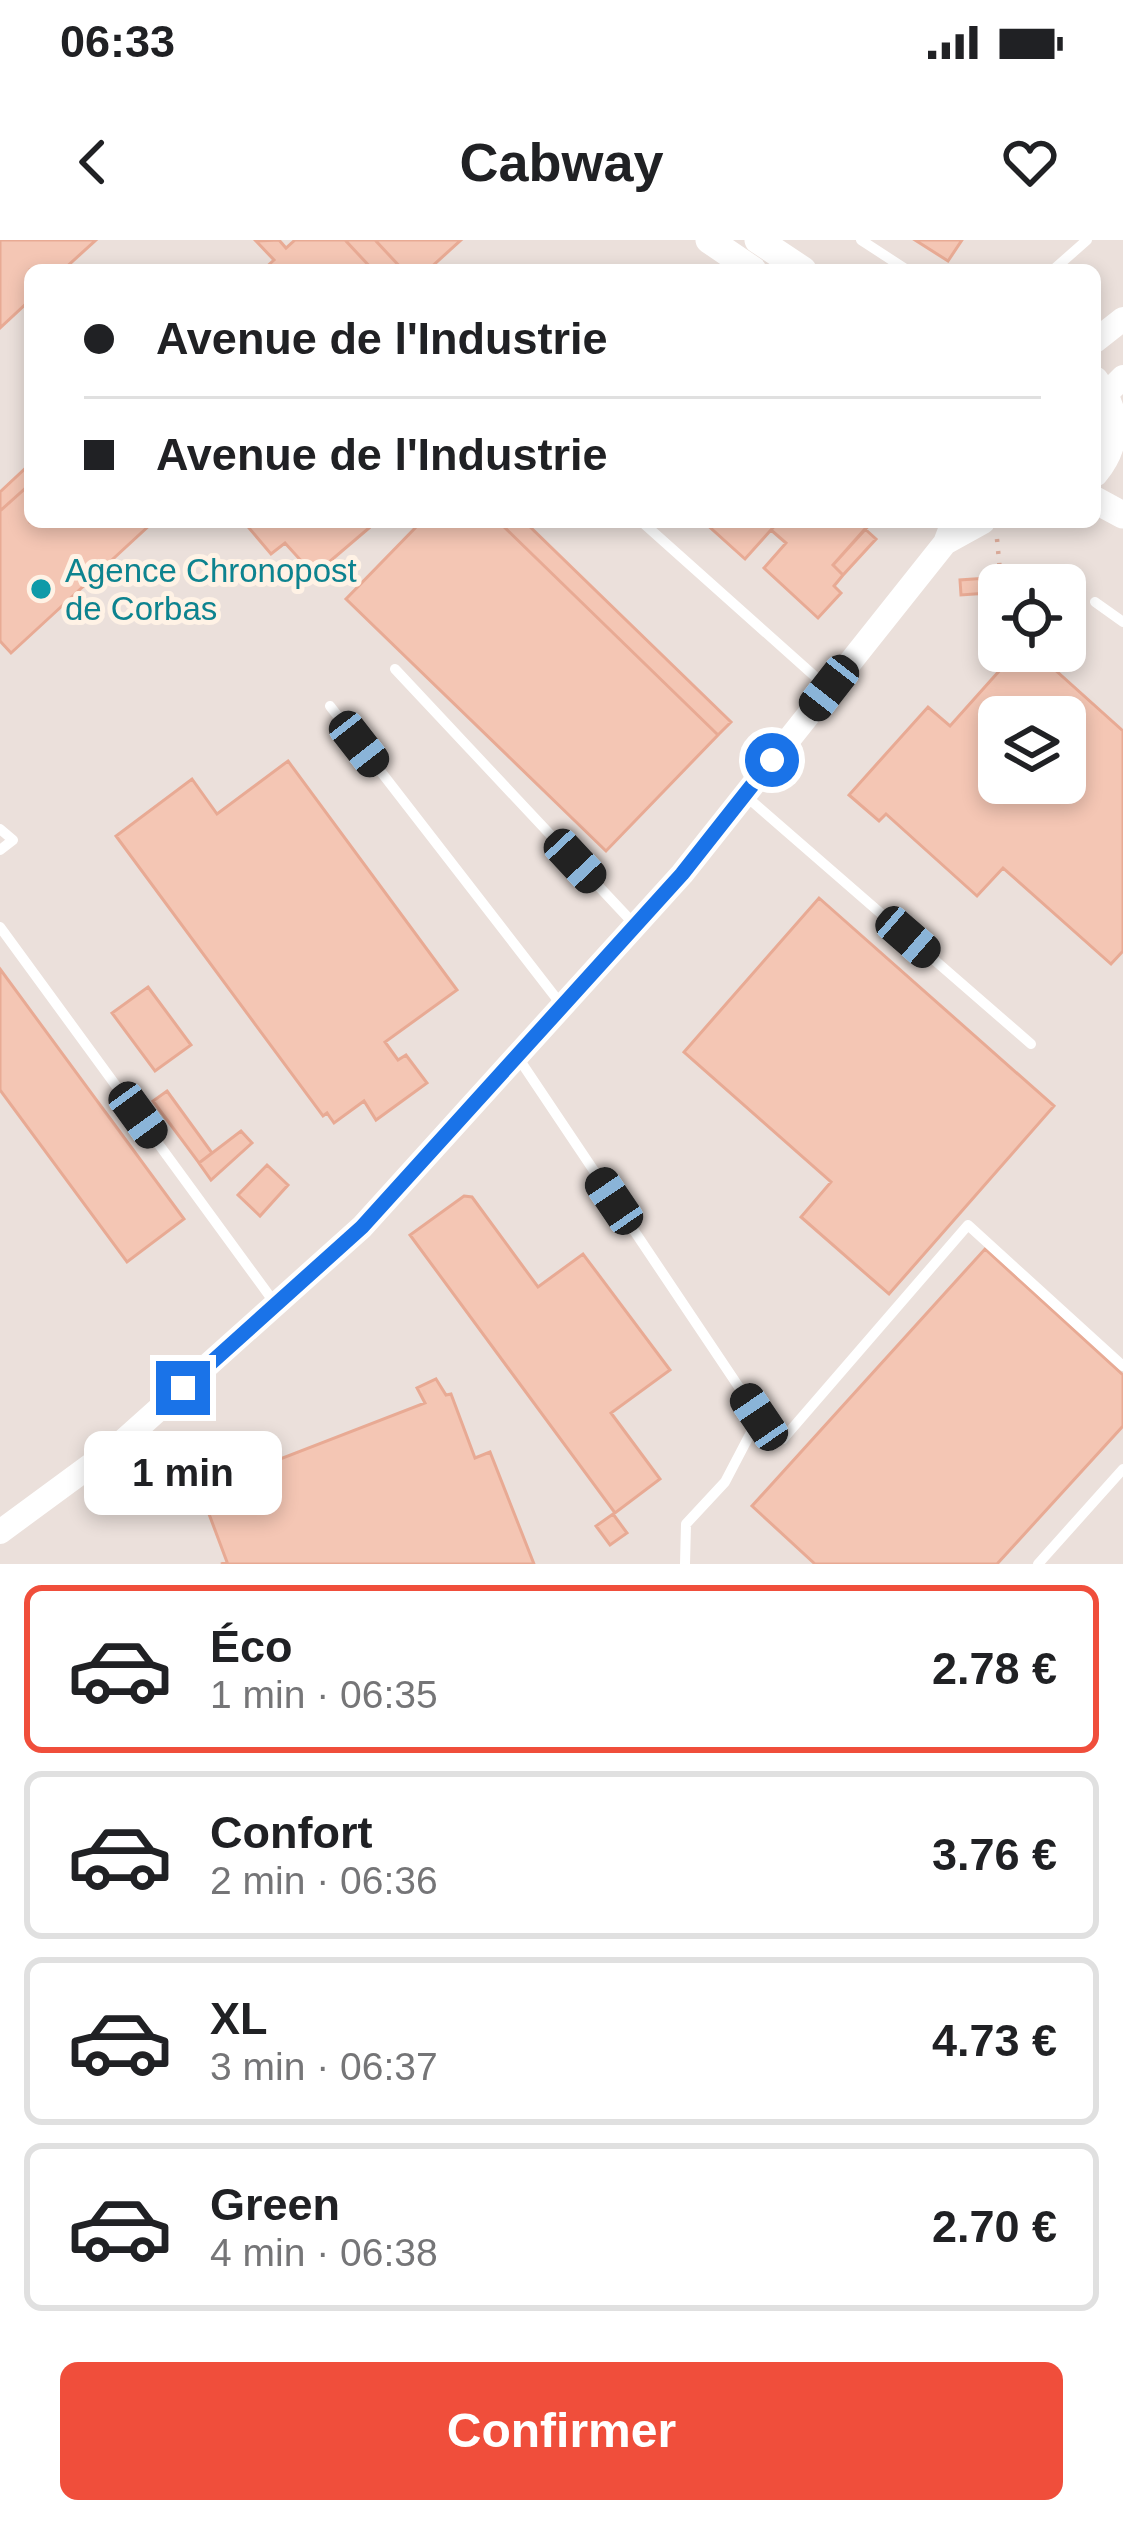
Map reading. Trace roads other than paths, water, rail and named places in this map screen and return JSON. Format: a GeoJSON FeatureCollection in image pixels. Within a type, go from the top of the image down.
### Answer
{"type":"FeatureCollection","features":[{"type":"Feature","properties":{"kind":"main road"},"geometry":{"type":"LineString","coordinates":[[709,240],[744,264]]}},
{"type":"Feature","properties":{"kind":"main road"},"geometry":{"type":"LineString","coordinates":[[758,240],[794,264]]}},
{"type":"Feature","properties":{"kind":"main road"},"geometry":{"type":"LineString","coordinates":[[1108,384],[1114,428],[1108,470]]}},
{"type":"Feature","properties":{"kind":"street"},"geometry":{"type":"LineString","coordinates":[[0,1532],[121,1443],[362,1227],[635,925],[744,795],[949,532],[989,528]]}},
{"type":"Feature","properties":{"kind":"lane"},"geometry":{"type":"LineString","coordinates":[[861,240],[898,264]]}},
{"type":"Feature","properties":{"kind":"lane"},"geometry":{"type":"LineString","coordinates":[[1060,264],[1087,240]]}},
{"type":"Feature","properties":{"kind":"lane"},"geometry":{"type":"LineString","coordinates":[[650,528],[829,688]]}},
{"type":"Feature","properties":{"kind":"lane"},"geometry":{"type":"LineString","coordinates":[[1095,602],[1123,622]]}},
{"type":"Feature","properties":{"kind":"lane"},"geometry":{"type":"LineString","coordinates":[[395,669],[635,925]]}},
{"type":"Feature","properties":{"kind":"lane"},"geometry":{"type":"LineString","coordinates":[[330,706],[562,1006]]}},
{"type":"Feature","properties":{"kind":"lane"},"geometry":{"type":"LineString","coordinates":[[744,795],[1031,1044]]}},
{"type":"Feature","properties":{"kind":"lane"},"geometry":{"type":"LineString","coordinates":[[0,829],[14,840],[0,850]]}},
{"type":"Feature","properties":{"kind":"lane"},"geometry":{"type":"LineString","coordinates":[[0,927],[276,1304]]}},
{"type":"Feature","properties":{"kind":"lane"},"geometry":{"type":"LineString","coordinates":[[517,1056],[759,1417],[783,1439],[968,1225],[1123,1366]]}},
{"type":"Feature","properties":{"kind":"lane"},"geometry":{"type":"LineString","coordinates":[[686,1564],[686,1524],[725,1481],[759,1417]]}},
{"type":"Feature","properties":{"kind":"lane"},"geometry":{"type":"LineString","coordinates":[[1038,1564],[1123,1469]]}},
{"type":"Feature","properties":{"kind":"place","name":"Agence Chronopost de Corbas"},"geometry":{"type":"Point","coordinates":[41,589]}}]}
